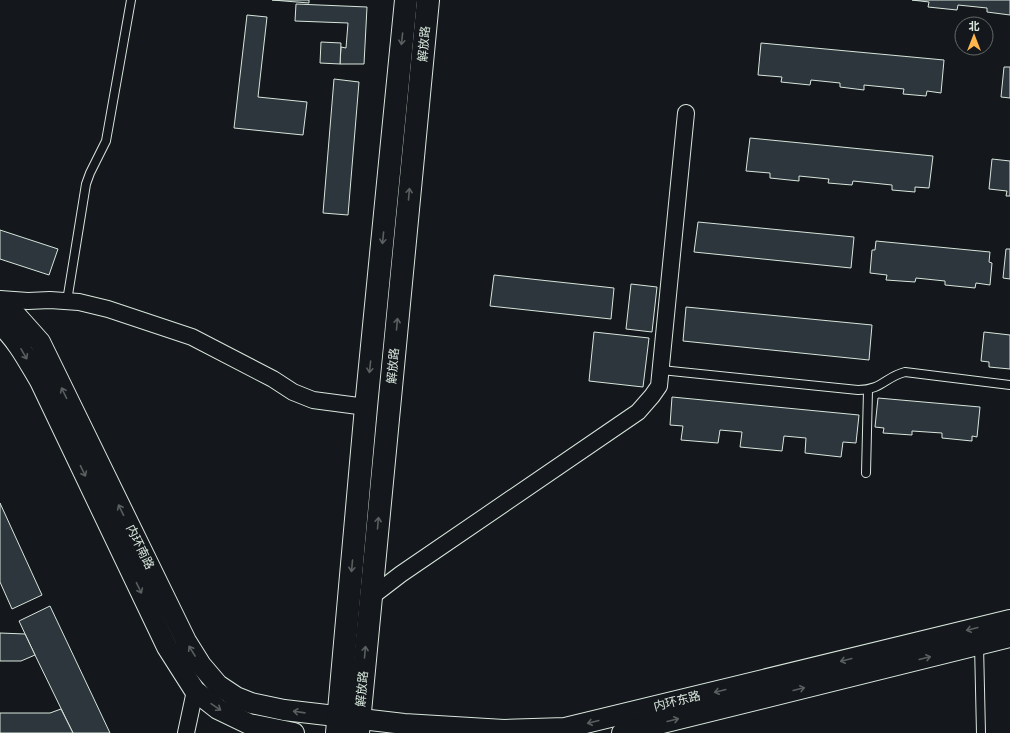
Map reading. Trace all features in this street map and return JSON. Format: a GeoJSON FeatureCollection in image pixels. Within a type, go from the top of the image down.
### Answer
{"type":"FeatureCollection","features":[{"type":"Feature","properties":{"kind":"main road","name":"解放路"},"geometry":{"type":"LineString","coordinates":[[348,726],[366,407],[406,0]]}},
{"type":"Feature","properties":{"kind":"main road","name":"解放路"},"geometry":{"type":"LineString","coordinates":[[348,726],[370,598],[428,0]]}},
{"type":"Feature","properties":{"kind":"street"},"geometry":{"type":"LineString","coordinates":[[370,598],[401,574],[638,412],[659,386],[686,113]]}},
{"type":"Feature","properties":{"kind":"street"},"geometry":{"type":"LineString","coordinates":[[0,301],[67,301],[79,302],[108,309],[192,337],[273,379],[293,392],[313,400],[366,407]]}},
{"type":"Feature","properties":{"kind":"street","name":"内环南路"},"geometry":{"type":"LineString","coordinates":[[0,301],[15,314],[40,342],[186,641],[201,665],[218,685],[236,698],[251,703],[348,726]]}},
{"type":"Feature","properties":{"kind":"street","name":"内环南路"},"geometry":{"type":"LineString","coordinates":[[0,324],[20,347],[40,381],[167,647],[195,691],[218,709],[244,722],[294,733]]}},
{"type":"Feature","properties":{"kind":"street","name":"内环东路"},"geometry":{"type":"LineString","coordinates":[[348,726],[404,724],[504,730],[566,728],[1010,620]]}},
{"type":"Feature","properties":{"kind":"street","name":"内环东路"},"geometry":{"type":"LineString","coordinates":[[622,733],[651,730],[1010,637]]}},
{"type":"Feature","properties":{"kind":"street"},"geometry":{"type":"LineString","coordinates":[[186,733],[195,691]]}},
{"type":"Feature","properties":{"kind":"lane"},"geometry":{"type":"LineString","coordinates":[[67,301],[86,184],[106,141],[131,0]]}},
{"type":"Feature","properties":{"kind":"lane"},"geometry":{"type":"LineString","coordinates":[[661,370],[868,390],[879,386],[895,374],[905,372],[1010,385]]}},
{"type":"Feature","properties":{"kind":"lane"},"geometry":{"type":"LineString","coordinates":[[866,473],[868,390]]}},
{"type":"Feature","properties":{"kind":"lane"},"geometry":{"type":"LineString","coordinates":[[979,645],[981,733]]}},
{"type":"Feature","properties":{"kind":"building"},"geometry":{"type":"Polygon","coordinates":[[[272,0],[309,0],[309,3],[272,0]]]}},
{"type":"Feature","properties":{"kind":"building"},"geometry":{"type":"Polygon","coordinates":[[[912,0],[1010,0],[1010,15],[987,12],[987,8],[958,5],[957,10],[928,7],[929,2],[912,0]]]}},
{"type":"Feature","properties":{"kind":"building"},"geometry":{"type":"Polygon","coordinates":[[[296,4],[367,7],[364,64],[340,64],[341,47],[346,48],[348,23],[295,21],[296,4]]]}},
{"type":"Feature","properties":{"kind":"building"},"geometry":{"type":"Polygon","coordinates":[[[247,15],[267,17],[258,97],[307,102],[303,135],[234,128],[247,15]]]}},
{"type":"Feature","properties":{"kind":"building"},"geometry":{"type":"Polygon","coordinates":[[[321,42],[341,43],[340,64],[320,63],[321,42]]]}},
{"type":"Feature","properties":{"kind":"building"},"geometry":{"type":"Polygon","coordinates":[[[761,43],[944,60],[941,93],[927,91],[926,96],[903,94],[904,89],[864,85],[864,90],[840,87],[840,83],[811,80],[810,85],[781,82],[782,77],[758,75],[761,43]]]}},
{"type":"Feature","properties":{"kind":"building"},"geometry":{"type":"Polygon","coordinates":[[[1004,67],[1010,67],[1010,98],[1001,97],[1004,67]]]}},
{"type":"Feature","properties":{"kind":"building"},"geometry":{"type":"Polygon","coordinates":[[[334,79],[359,82],[348,215],[323,213],[334,79]]]}},
{"type":"Feature","properties":{"kind":"building"},"geometry":{"type":"Polygon","coordinates":[[[750,138],[933,156],[929,188],[915,187],[915,192],[892,190],[892,185],[853,181],[852,185],[828,183],[829,179],[799,176],[799,181],[770,178],[770,173],[746,171],[750,138]]]}},
{"type":"Feature","properties":{"kind":"building"},"geometry":{"type":"Polygon","coordinates":[[[992,159],[1010,161],[1010,196],[1006,196],[1007,191],[989,189],[992,159]]]}},
{"type":"Feature","properties":{"kind":"building"},"geometry":{"type":"Polygon","coordinates":[[[698,222],[854,237],[851,268],[694,252],[698,222]]]}},
{"type":"Feature","properties":{"kind":"building"},"geometry":{"type":"Polygon","coordinates":[[[0,230],[58,249],[49,275],[0,259],[0,230]]]}},
{"type":"Feature","properties":{"kind":"building"},"geometry":{"type":"Polygon","coordinates":[[[876,241],[990,252],[989,262],[992,263],[990,285],[976,283],[975,288],[945,285],[945,281],[916,278],[915,282],[886,280],[887,275],[870,273],[872,250],[875,250],[876,241]]]}},
{"type":"Feature","properties":{"kind":"building"},"geometry":{"type":"Polygon","coordinates":[[[1006,249],[1010,249],[1010,279],[1003,278],[1006,249]]]}},
{"type":"Feature","properties":{"kind":"building"},"geometry":{"type":"Polygon","coordinates":[[[494,275],[614,288],[611,319],[490,306],[494,275]]]}},
{"type":"Feature","properties":{"kind":"building"},"geometry":{"type":"Polygon","coordinates":[[[631,284],[657,287],[652,332],[626,329],[631,284]]]}},
{"type":"Feature","properties":{"kind":"building"},"geometry":{"type":"Polygon","coordinates":[[[686,307],[872,325],[869,360],[683,341],[686,307]]]}},
{"type":"Feature","properties":{"kind":"building"},"geometry":{"type":"Polygon","coordinates":[[[594,332],[649,338],[643,387],[589,381],[594,332]]]}},
{"type":"Feature","properties":{"kind":"building"},"geometry":{"type":"Polygon","coordinates":[[[984,332],[1010,335],[1010,369],[989,367],[989,362],[981,361],[984,332]]]}},
{"type":"Feature","properties":{"kind":"building"},"geometry":{"type":"Polygon","coordinates":[[[672,397],[859,415],[856,443],[843,442],[841,457],[805,453],[806,438],[784,436],[782,451],[740,447],[742,432],[720,430],[718,443],[681,440],[683,426],[670,425],[672,397]]]}},
{"type":"Feature","properties":{"kind":"building"},"geometry":{"type":"Polygon","coordinates":[[[878,398],[980,407],[977,437],[972,436],[972,441],[942,438],[942,433],[912,431],[912,435],[883,433],[884,428],[875,427],[878,398]]]}},
{"type":"Feature","properties":{"kind":"building"},"geometry":{"type":"Polygon","coordinates":[[[0,503],[42,595],[12,609],[0,582],[0,503]]]}},
{"type":"Feature","properties":{"kind":"building"},"geometry":{"type":"Polygon","coordinates":[[[50,606],[110,733],[73,733],[35,655],[19,621],[50,606]]]}},
{"type":"Feature","properties":{"kind":"building"},"geometry":{"type":"Polygon","coordinates":[[[0,633],[25,634],[35,655],[21,661],[0,661],[0,633]]]}},
{"type":"Feature","properties":{"kind":"building"},"geometry":{"type":"Polygon","coordinates":[[[61,709],[73,733],[0,733],[0,713],[50,713],[61,709]]]}}]}
